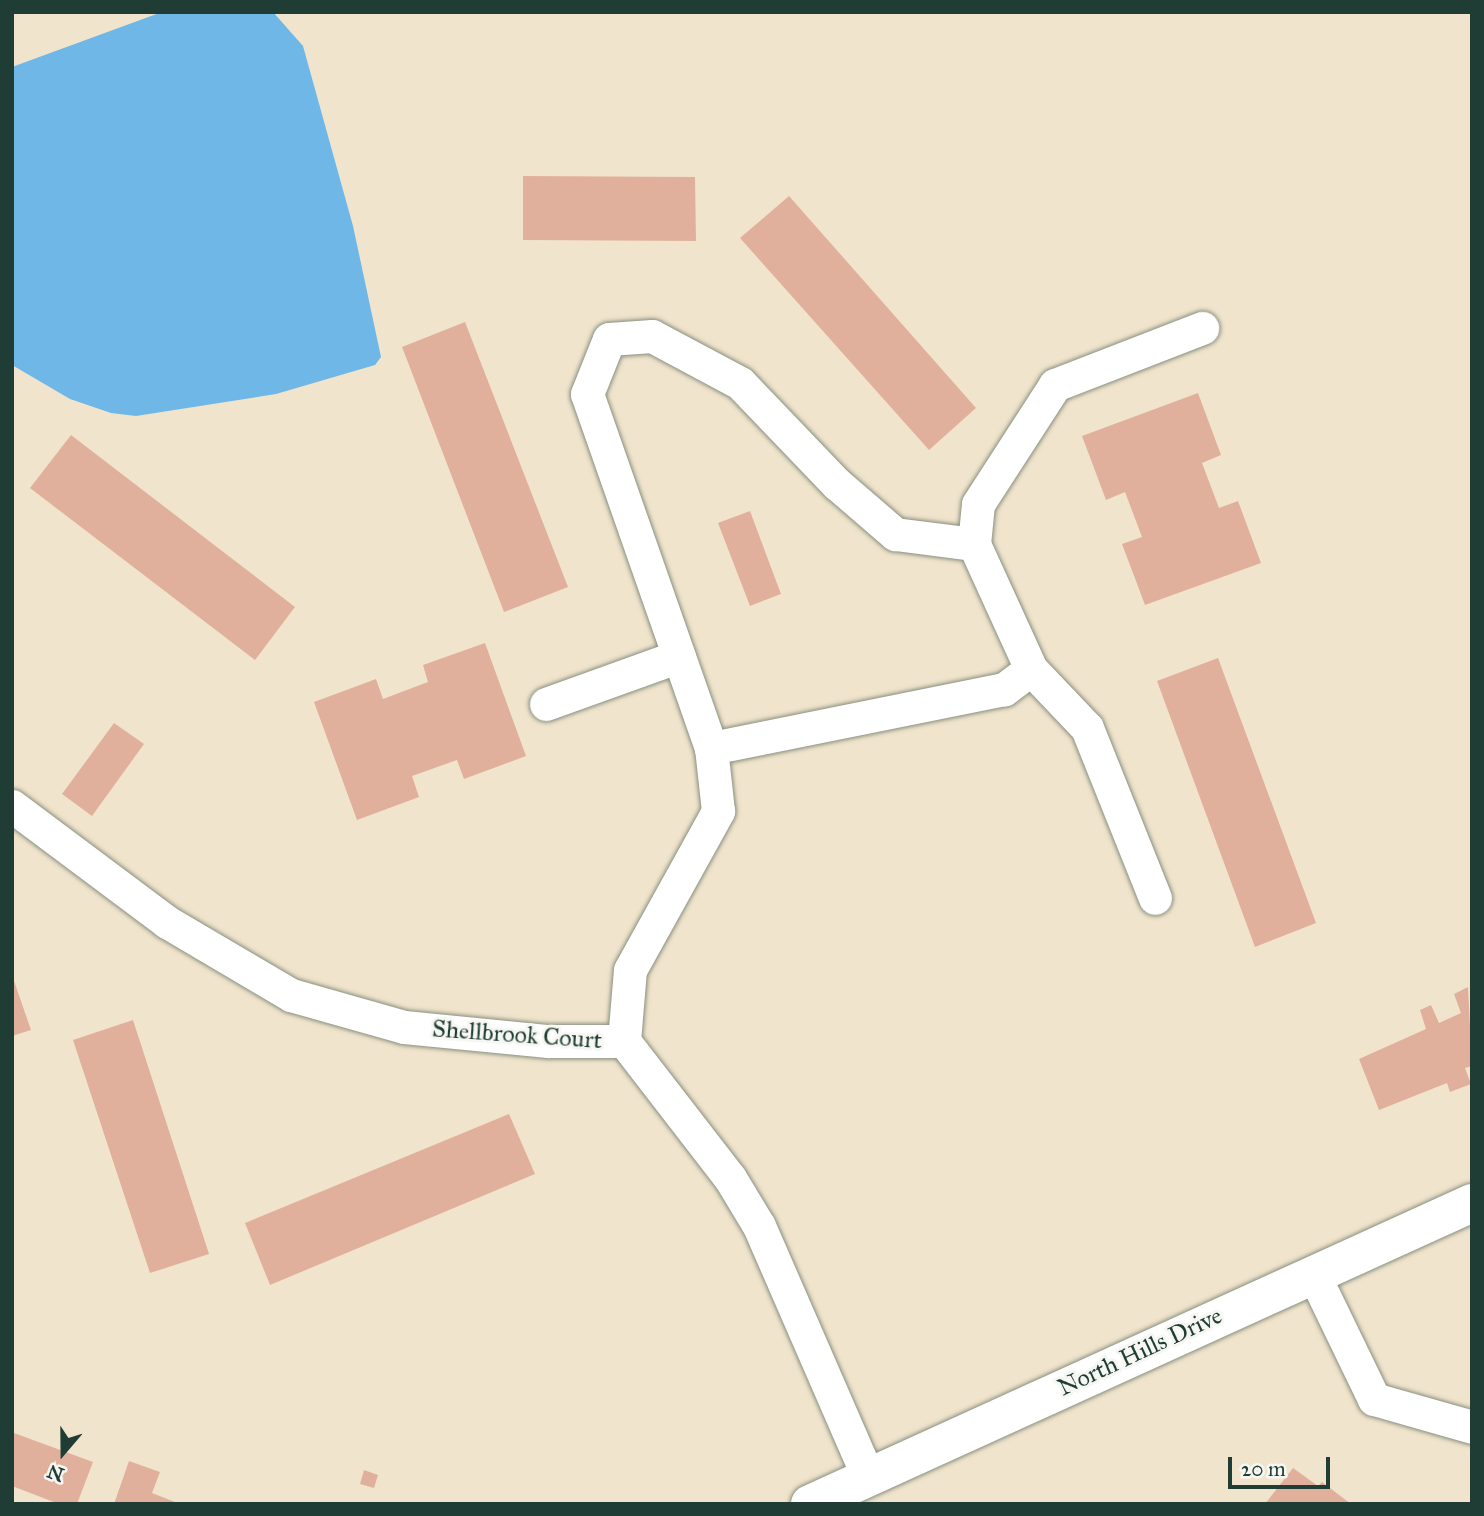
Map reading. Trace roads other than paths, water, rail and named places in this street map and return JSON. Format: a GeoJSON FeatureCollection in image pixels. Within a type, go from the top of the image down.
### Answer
{"type":"FeatureCollection","features":[{"type":"Feature","properties":{"kind":"main road","name":"North Hills Drive"},"geometry":{"type":"LineString","coordinates":[[810,1504],[1472,1203]]}},
{"type":"Feature","properties":{"kind":"street"},"geometry":{"type":"LineString","coordinates":[[1155,898],[1087,728],[1031,669],[974,544],[978,504],[1055,385],[1202,328]]}},
{"type":"Feature","properties":{"kind":"street"},"geometry":{"type":"LineString","coordinates":[[624,1041],[630,970],[718,811],[711,748],[587,394],[610,339],[652,336],[740,383],[837,484],[895,534],[974,544]]}},
{"type":"Feature","properties":{"kind":"street"},"geometry":{"type":"LineString","coordinates":[[546,704],[679,656]]}},
{"type":"Feature","properties":{"kind":"street"},"geometry":{"type":"LineString","coordinates":[[711,748],[1004,689],[1031,669]]}},
{"type":"Feature","properties":{"kind":"street","name":"Shellbrook Court"},"geometry":{"type":"LineString","coordinates":[[12,806],[167,922],[291,995],[404,1027],[548,1041],[624,1041],[730,1178],[759,1226],[868,1477]]}},
{"type":"Feature","properties":{"kind":"street"},"geometry":{"type":"LineString","coordinates":[[1313,1273],[1374,1399],[1472,1427]]}},
{"type":"Feature","properties":{"kind":"water"},"geometry":{"type":"Polygon","coordinates":[[[162,12],[273,12],[303,46],[353,226],[381,357],[375,365],[276,394],[136,416],[111,413],[70,399],[12,365],[12,67],[162,12]]]}}]}
